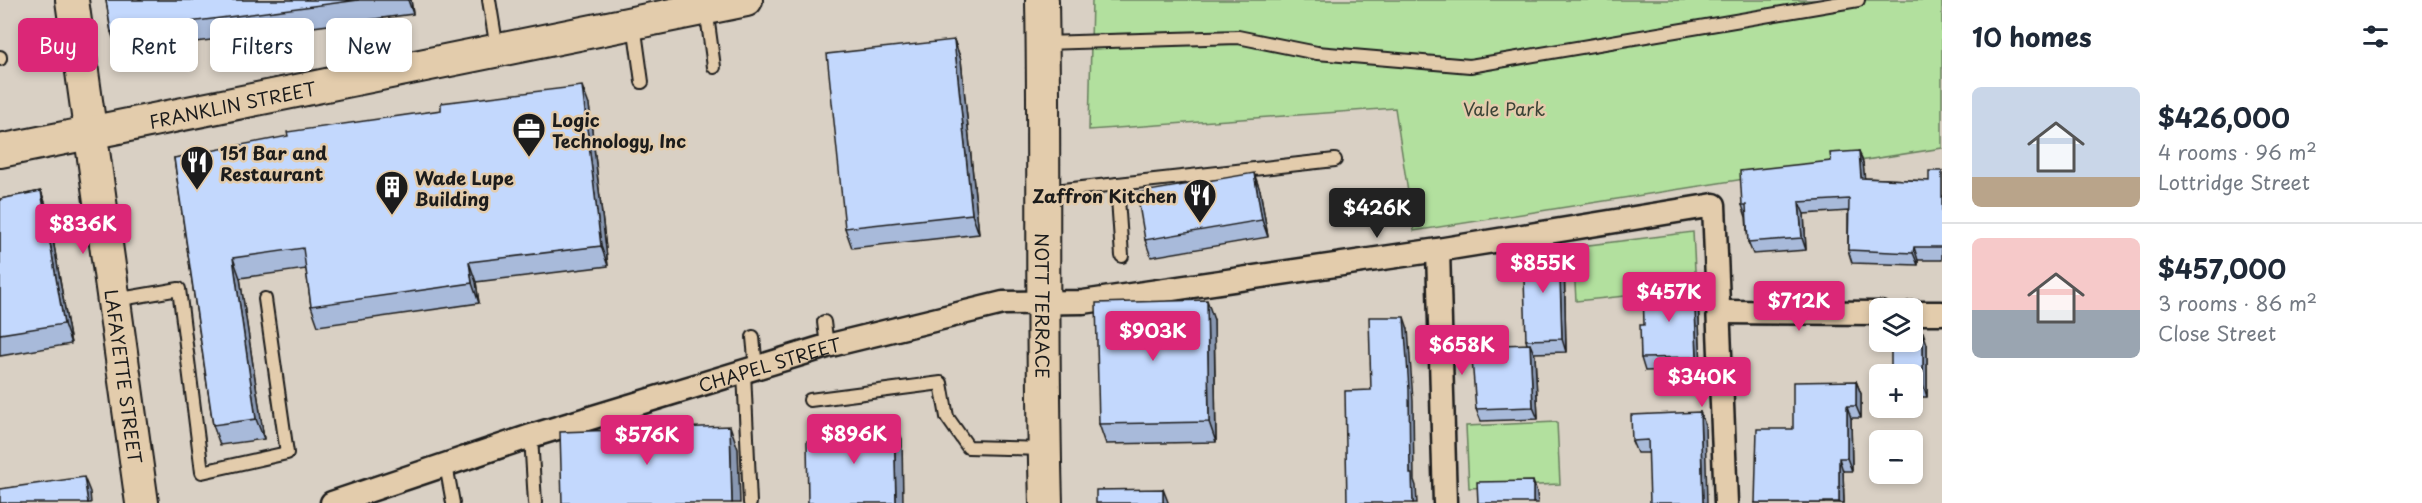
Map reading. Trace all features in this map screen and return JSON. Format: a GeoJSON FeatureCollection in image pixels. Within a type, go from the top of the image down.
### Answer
{"type":"FeatureCollection","features":[{"type":"Feature","properties":{"kind":"street","name":"LAFAYETTE STREET"},"geometry":{"type":"LineString","coordinates":[[72,0],[142,503]]}},
{"type":"Feature","properties":{"kind":"street","name":"FRANKLIN STREET"},"geometry":{"type":"LineString","coordinates":[[0,151],[746,0]]}},
{"type":"Feature","properties":{"kind":"street","name":"NOTT TERRACE"},"geometry":{"type":"LineString","coordinates":[[1042,0],[1041,300],[1046,503]]}},
{"type":"Feature","properties":{"kind":"street","name":"CHAPEL STREET"},"geometry":{"type":"LineString","coordinates":[[332,503],[531,435],[827,346],[1003,303],[1041,300],[1083,302],[1438,250],[1714,206],[1719,312]]}},
{"type":"Feature","properties":{"kind":"street"},"geometry":{"type":"LineString","coordinates":[[1438,250],[1445,503]]}},
{"type":"Feature","properties":{"kind":"street"},"geometry":{"type":"LineString","coordinates":[[1726,503],[1719,312],[1869,313]]}},
{"type":"Feature","properties":{"kind":"street"},"geometry":{"type":"LineString","coordinates":[[1923,313],[1942,314]]}},
{"type":"Feature","properties":{"kind":"lane"},"geometry":{"type":"LineString","coordinates":[[489,0],[497,49]]}},
{"type":"Feature","properties":{"kind":"lane"},"geometry":{"type":"LineString","coordinates":[[1043,43],[1238,37],[1317,53],[1470,66],[1858,0]]}},
{"type":"Feature","properties":{"kind":"lane"},"geometry":{"type":"LineString","coordinates":[[706,7],[714,67]]}},
{"type":"Feature","properties":{"kind":"lane"},"geometry":{"type":"LineString","coordinates":[[634,21],[642,82]]}},
{"type":"Feature","properties":{"kind":"lane"},"geometry":{"type":"LineString","coordinates":[[1043,193],[1335,160]]}},
{"type":"Feature","properties":{"kind":"lane"},"geometry":{"type":"LineString","coordinates":[[1117,184],[1122,256]]}},
{"type":"Feature","properties":{"kind":"lane"},"geometry":{"type":"LineString","coordinates":[[114,300],[179,289],[202,472],[286,453],[265,299]]}},
{"type":"Feature","properties":{"kind":"lane"},"geometry":{"type":"LineString","coordinates":[[824,322],[827,346]]}},
{"type":"Feature","properties":{"kind":"lane"},"geometry":{"type":"LineString","coordinates":[[750,503],[750,370],[753,337]]}},
{"type":"Feature","properties":{"kind":"lane"},"geometry":{"type":"LineString","coordinates":[[810,400],[941,383],[947,417],[968,447],[1044,449]]}},
{"type":"Feature","properties":{"kind":"lane"},"geometry":{"type":"LineString","coordinates":[[531,435],[535,503]]}},
{"type":"Feature","properties":{"kind":"lane"},"geometry":{"type":"LineString","coordinates":[[446,465],[453,503]]}},
{"type":"Feature","properties":{"kind":"green space","name":"Vale Park"},"geometry":{"type":"Polygon","coordinates":[[[1092,0],[1942,0],[1942,148],[1414,231],[1395,108],[1089,130],[1092,0]]]}},
{"type":"Feature","properties":{"kind":"green space"},"geometry":{"type":"Polygon","coordinates":[[[1693,232],[1696,289],[1576,301],[1573,247],[1693,232]]]}},
{"type":"Feature","properties":{"kind":"green space"},"geometry":{"type":"Polygon","coordinates":[[[1557,422],[1560,484],[1469,488],[1466,426],[1557,422]]]}},
{"type":"Feature","properties":{"kind":"building"},"geometry":{"type":"Polygon","coordinates":[[[106,0],[359,0],[198,21],[198,18],[110,18],[110,26],[106,0]]]}},
{"type":"Feature","properties":{"kind":"building"},"geometry":{"type":"Polygon","coordinates":[[[954,40],[972,214],[845,228],[827,54],[954,40]]]}},
{"type":"Feature","properties":{"kind":"building"},"geometry":{"type":"Polygon","coordinates":[[[582,86],[601,246],[469,262],[472,283],[311,306],[303,248],[233,258],[256,419],[213,425],[174,158],[288,136],[287,132],[441,110],[441,103],[582,86]]]}},
{"type":"Feature","properties":{"kind":"building"},"geometry":{"type":"Polygon","coordinates":[[[1859,151],[1861,178],[1929,181],[1929,171],[1942,171],[1942,247],[1914,247],[1913,253],[1848,250],[1849,199],[1799,202],[1802,238],[1748,242],[1746,205],[1742,205],[1740,171],[1831,161],[1830,153],[1859,151]]]}},
{"type":"Feature","properties":{"kind":"building"},"geometry":{"type":"Polygon","coordinates":[[[1254,173],[1262,220],[1145,240],[1137,193],[1254,173]]]}},
{"type":"Feature","properties":{"kind":"building"},"geometry":{"type":"Polygon","coordinates":[[[41,191],[64,324],[0,334],[0,199],[41,191]]]}},
{"type":"Feature","properties":{"kind":"building"},"geometry":{"type":"Polygon","coordinates":[[[1559,248],[1562,339],[1526,340],[1523,249],[1559,248]]]}},
{"type":"Feature","properties":{"kind":"building"},"geometry":{"type":"Polygon","coordinates":[[[1694,287],[1697,357],[1641,358],[1640,325],[1644,325],[1643,288],[1694,287]]]}},
{"type":"Feature","properties":{"kind":"building"},"geometry":{"type":"Polygon","coordinates":[[[1207,300],[1209,422],[1099,424],[1096,303],[1207,300]]]}},
{"type":"Feature","properties":{"kind":"building"},"geometry":{"type":"Polygon","coordinates":[[[1369,317],[1404,317],[1413,503],[1347,503],[1345,391],[1371,390],[1369,317]]]}},
{"type":"Feature","properties":{"kind":"building"},"geometry":{"type":"Polygon","coordinates":[[[1530,344],[1533,407],[1476,409],[1471,346],[1530,344]]]}},
{"type":"Feature","properties":{"kind":"building"},"geometry":{"type":"Polygon","coordinates":[[[1891,352],[1923,352],[1923,364],[1891,364],[1891,352]]]}},
{"type":"Feature","properties":{"kind":"building"},"geometry":{"type":"Polygon","coordinates":[[[1856,381],[1856,406],[1847,406],[1847,458],[1839,458],[1839,502],[1755,503],[1757,429],[1793,429],[1793,382],[1856,381]]]}},
{"type":"Feature","properties":{"kind":"building"},"geometry":{"type":"Polygon","coordinates":[[[1700,412],[1703,503],[1650,503],[1648,440],[1632,441],[1631,415],[1700,412]]]}},
{"type":"Feature","properties":{"kind":"building"},"geometry":{"type":"Polygon","coordinates":[[[894,419],[896,503],[808,503],[807,441],[844,441],[844,420],[894,419]]]}},
{"type":"Feature","properties":{"kind":"building"},"geometry":{"type":"Polygon","coordinates":[[[730,426],[732,503],[562,503],[560,432],[730,426]]]}},
{"type":"Feature","properties":{"kind":"building"},"geometry":{"type":"Polygon","coordinates":[[[84,477],[88,503],[0,503],[0,489],[84,477]]]}},
{"type":"Feature","properties":{"kind":"building"},"geometry":{"type":"Polygon","coordinates":[[[1533,481],[1533,503],[1478,503],[1477,482],[1533,481]]]}},
{"type":"Feature","properties":{"kind":"building"},"geometry":{"type":"Polygon","coordinates":[[[1163,489],[1163,503],[1096,503],[1096,490],[1163,489]]]}},
{"type":"Feature","properties":{"kind":"place","name":"Logic Technology, Inc"},"geometry":{"type":"Point","coordinates":[529,158]}},
{"type":"Feature","properties":{"kind":"place","name":"151 Bar and Restaurant"},"geometry":{"type":"Point","coordinates":[197,191]}},
{"type":"Feature","properties":{"kind":"place","name":"Wade Lupe Building"},"geometry":{"type":"Point","coordinates":[392,216]}},
{"type":"Feature","properties":{"kind":"place","name":"Zaffron Kitchen"},"geometry":{"type":"Point","coordinates":[1200,224]}}]}
